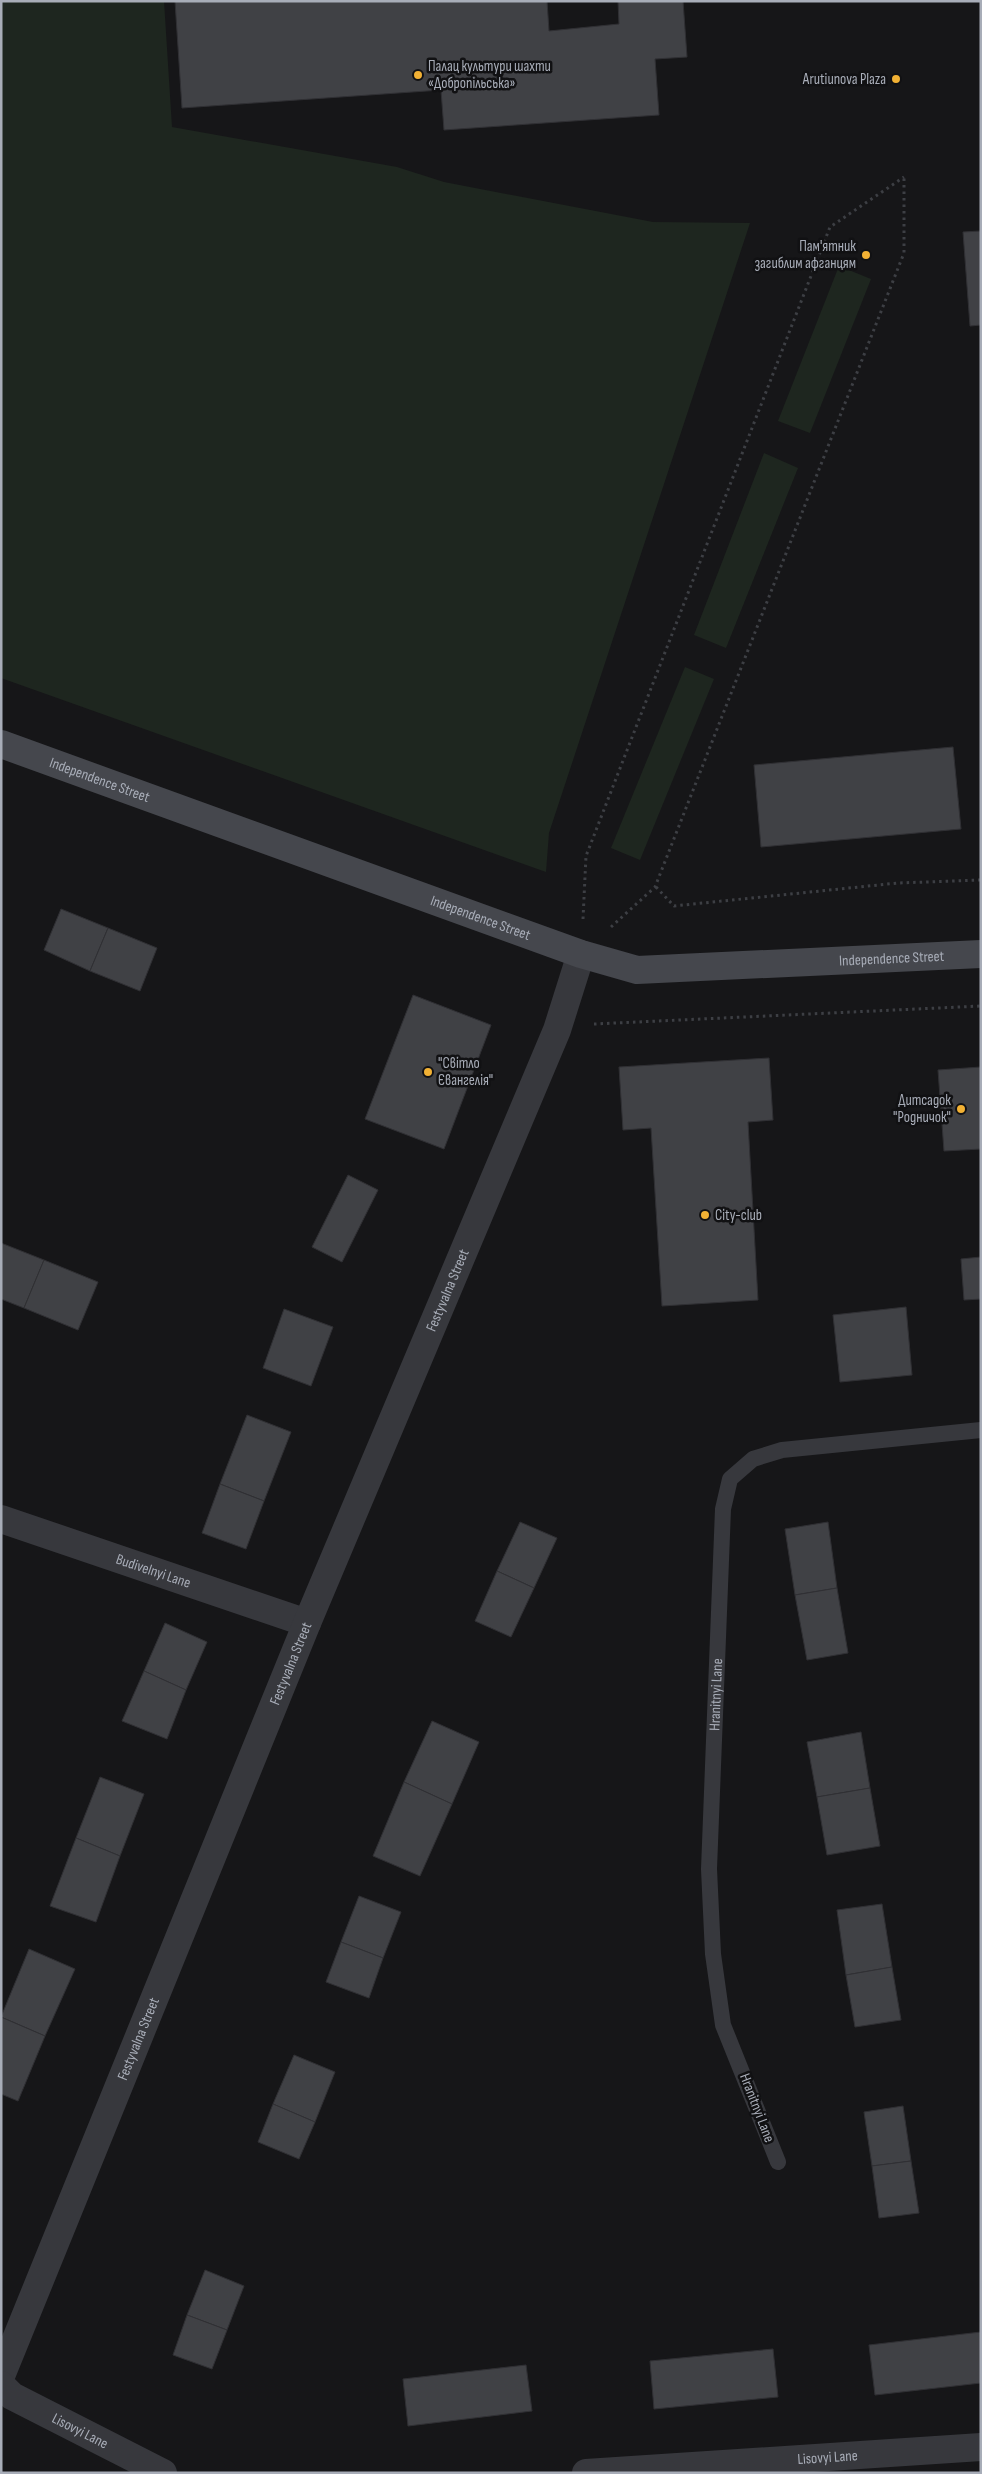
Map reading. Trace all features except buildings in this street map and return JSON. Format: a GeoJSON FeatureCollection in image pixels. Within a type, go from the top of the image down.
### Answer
{"type":"FeatureCollection","features":[{"type":"Feature","properties":{"kind":"street","name":"Independence Street"},"geometry":{"type":"LineString","coordinates":[[1,744],[581,954],[637,970],[981,954]]}},
{"type":"Feature","properties":{"kind":"street","name":"Festyvalna Street"},"geometry":{"type":"LineString","coordinates":[[1,2376],[307,1623],[557,1030],[581,954]]}},
{"type":"Feature","properties":{"kind":"street","name":"Budivelnyi Lane"},"geometry":{"type":"LineString","coordinates":[[1,1519],[307,1623]]}},
{"type":"Feature","properties":{"kind":"street","name":"Lisovyi Lane"},"geometry":{"type":"LineString","coordinates":[[1,2385],[12,2396],[163,2473]]}},
{"type":"Feature","properties":{"kind":"street","name":"Lisovyi Lane"},"geometry":{"type":"LineString","coordinates":[[586,2473],[981,2447]]}},
{"type":"Feature","properties":{"kind":"lane","name":"Hranitnyi Lane"},"geometry":{"type":"LineString","coordinates":[[778,2162],[723,2025],[713,1954],[709,1869],[723,1509],[730,1480],[753,1459],[782,1450],[981,1430]]}},
{"type":"Feature","properties":{"kind":"path"},"geometry":{"type":"LineString","coordinates":[[904,177],[904,253],[655,887],[581,954],[586,856],[830,227],[904,177]]}},
{"type":"Feature","properties":{"kind":"path"},"geometry":{"type":"LineString","coordinates":[[655,887],[674,906],[898,883],[981,880]]}},
{"type":"Feature","properties":{"kind":"path"},"geometry":{"type":"LineString","coordinates":[[557,1030],[576,1025],[981,1006]]}},
{"type":"Feature","properties":{"kind":"shaded area"},"geometry":{"type":"Polygon","coordinates":[[[1,1],[164,1],[172,127],[397,167],[444,182],[653,222],[750,223],[549,833],[546,872],[1,678],[1,1]]]}},
{"type":"Feature","properties":{"kind":"shaded area"},"geometry":{"type":"Polygon","coordinates":[[[839,266],[871,279],[810,433],[778,421],[839,266]]]}},
{"type":"Feature","properties":{"kind":"shaded area"},"geometry":{"type":"Polygon","coordinates":[[[764,453],[798,468],[726,648],[694,635],[764,453]]]}},
{"type":"Feature","properties":{"kind":"shaded area"},"geometry":{"type":"Polygon","coordinates":[[[685,667],[714,679],[640,860],[611,848],[685,667]]]}},
{"type":"Feature","properties":{"kind":"place","name":"Палац культури шахти «Добропільська»"},"geometry":{"type":"Point","coordinates":[418,75]}},
{"type":"Feature","properties":{"kind":"place","name":"Arutiunova Plaza"},"geometry":{"type":"Point","coordinates":[896,79]}},
{"type":"Feature","properties":{"kind":"place","name":"Пам'ятник загиблим афганцям"},"geometry":{"type":"Point","coordinates":[866,255]}},
{"type":"Feature","properties":{"kind":"place","name":"\"Світло Євангелія\""},"geometry":{"type":"Point","coordinates":[428,1072]}},
{"type":"Feature","properties":{"kind":"place","name":"Дитсадок \"Родничок\""},"geometry":{"type":"Point","coordinates":[961,1109]}},
{"type":"Feature","properties":{"kind":"place","name":"City-club"},"geometry":{"type":"Point","coordinates":[705,1215]}}]}
